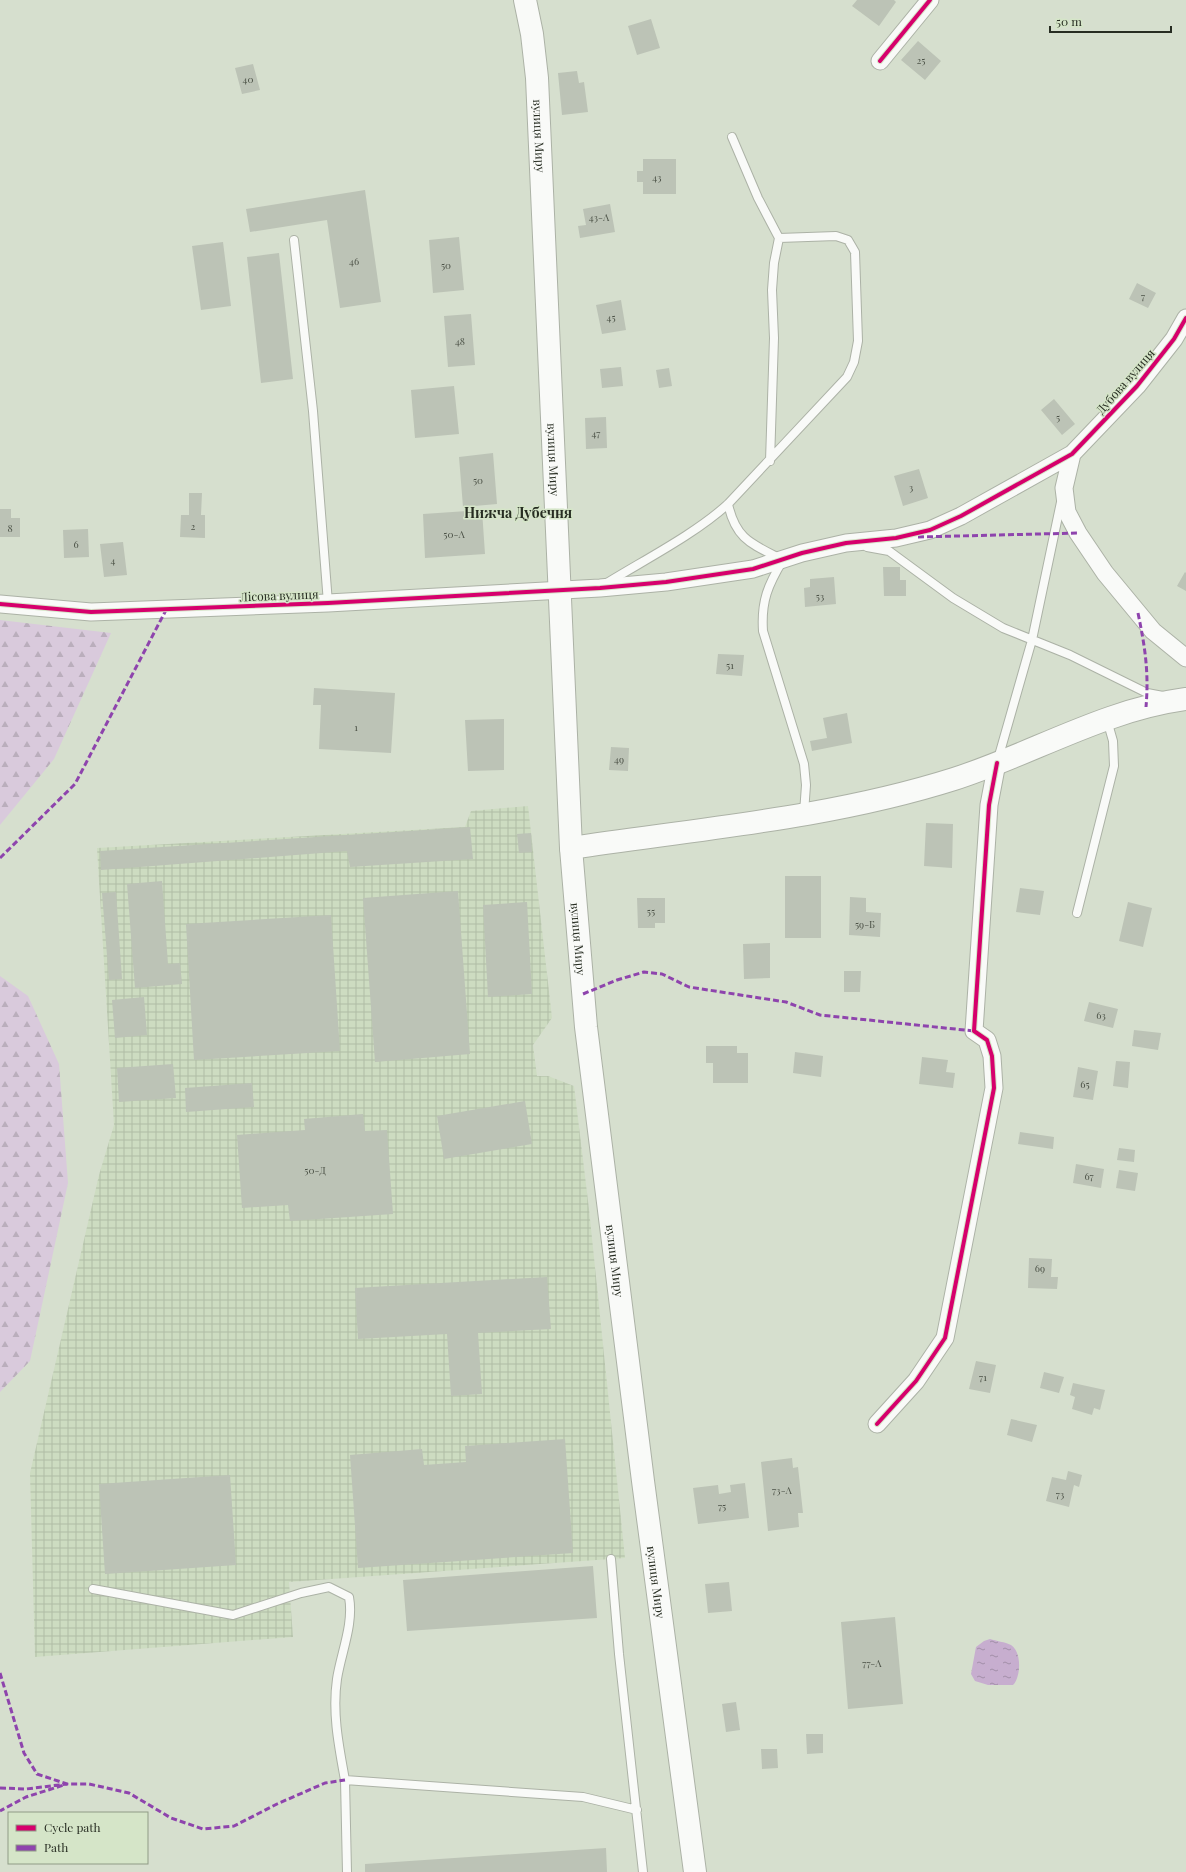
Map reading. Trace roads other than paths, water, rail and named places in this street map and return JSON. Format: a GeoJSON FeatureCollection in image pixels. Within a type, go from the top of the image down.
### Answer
{"type":"FeatureCollection","features":[{"type":"Feature","properties":{"kind":"main road","name":"вулиця Миру"},"geometry":{"type":"LineString","coordinates":[[525,0],[532,34],[537,78],[570,848],[586,1027],[696,1872]]}},
{"type":"Feature","properties":{"kind":"main road"},"geometry":{"type":"LineString","coordinates":[[570,848],[804,814],[886,797],[939,783],[997,763],[1125,712],[1183,699]]}},
{"type":"Feature","properties":{"kind":"street"},"geometry":{"type":"LineString","coordinates":[[880,61],[930,0]]}},
{"type":"Feature","properties":{"kind":"street","name":"Дубова вулиця"},"geometry":{"type":"LineString","coordinates":[[1072,454],[1137,386],[1174,339],[1186,318]]}},
{"type":"Feature","properties":{"kind":"street","name":"Лісова вулиця"},"geometry":{"type":"LineString","coordinates":[[0,604],[91,612],[328,603],[558,591],[666,582],[714,576],[753,570],[783,560],[846,543],[896,538],[930,530],[961,516],[1072,454]]}},
{"type":"Feature","properties":{"kind":"street"},"geometry":{"type":"LineString","coordinates":[[1072,454],[1064,488],[1067,512],[1078,533],[1105,573],[1153,631],[1186,658]]}},
{"type":"Feature","properties":{"kind":"street"},"geometry":{"type":"LineString","coordinates":[[877,1424],[916,1381],[945,1338],[994,1088],[992,1056],[987,1040],[974,1031],[989,805],[997,763]]}},
{"type":"Feature","properties":{"kind":"lane"},"geometry":{"type":"LineString","coordinates":[[732,137],[758,198],[779,238],[774,263],[772,290],[774,338],[770,461]]}},
{"type":"Feature","properties":{"kind":"lane"},"geometry":{"type":"LineString","coordinates":[[600,588],[717,514],[770,461],[847,377],[854,362],[858,341],[855,252],[848,240],[836,236],[779,238]]}},
{"type":"Feature","properties":{"kind":"lane"},"geometry":{"type":"LineString","coordinates":[[294,240],[313,411],[328,603]]}},
{"type":"Feature","properties":{"kind":"lane"},"geometry":{"type":"LineString","coordinates":[[997,763],[1032,640],[1064,488]]}},
{"type":"Feature","properties":{"kind":"lane"},"geometry":{"type":"LineString","coordinates":[[728,504],[731,518],[739,533],[753,545],[783,560],[770,581],[764,599],[762,613],[763,631],[804,764],[806,785],[804,814]]}},
{"type":"Feature","properties":{"kind":"lane"},"geometry":{"type":"LineString","coordinates":[[846,543],[888,551],[952,598],[1003,628],[1070,655],[1147,693],[1183,699]]}},
{"type":"Feature","properties":{"kind":"lane"},"geometry":{"type":"LineString","coordinates":[[1077,913],[1114,766],[1113,741],[1107,719]]}},
{"type":"Feature","properties":{"kind":"lane"},"geometry":{"type":"LineString","coordinates":[[611,1559],[619,1654],[643,1872]]}},
{"type":"Feature","properties":{"kind":"lane"},"geometry":{"type":"LineString","coordinates":[[93,1589],[233,1615],[301,1593],[329,1588],[349,1597],[351,1610],[336,1680],[335,1726],[345,1780],[347,1872]]}},
{"type":"Feature","properties":{"kind":"lane"},"geometry":{"type":"LineString","coordinates":[[345,1780],[583,1797],[636,1810]]}},
{"type":"Feature","properties":{"kind":"water"},"geometry":{"type":"Polygon","coordinates":[[[990,1639],[1006,1643],[1015,1648],[1019,1659],[1019,1671],[1013,1685],[988,1685],[975,1681],[971,1674],[976,1647],[984,1641],[990,1639]]]}},
{"type":"Feature","properties":{"kind":"district","name":"Нижча Дубечня"},"geometry":{"type":"Point","coordinates":[518,512]}}]}
